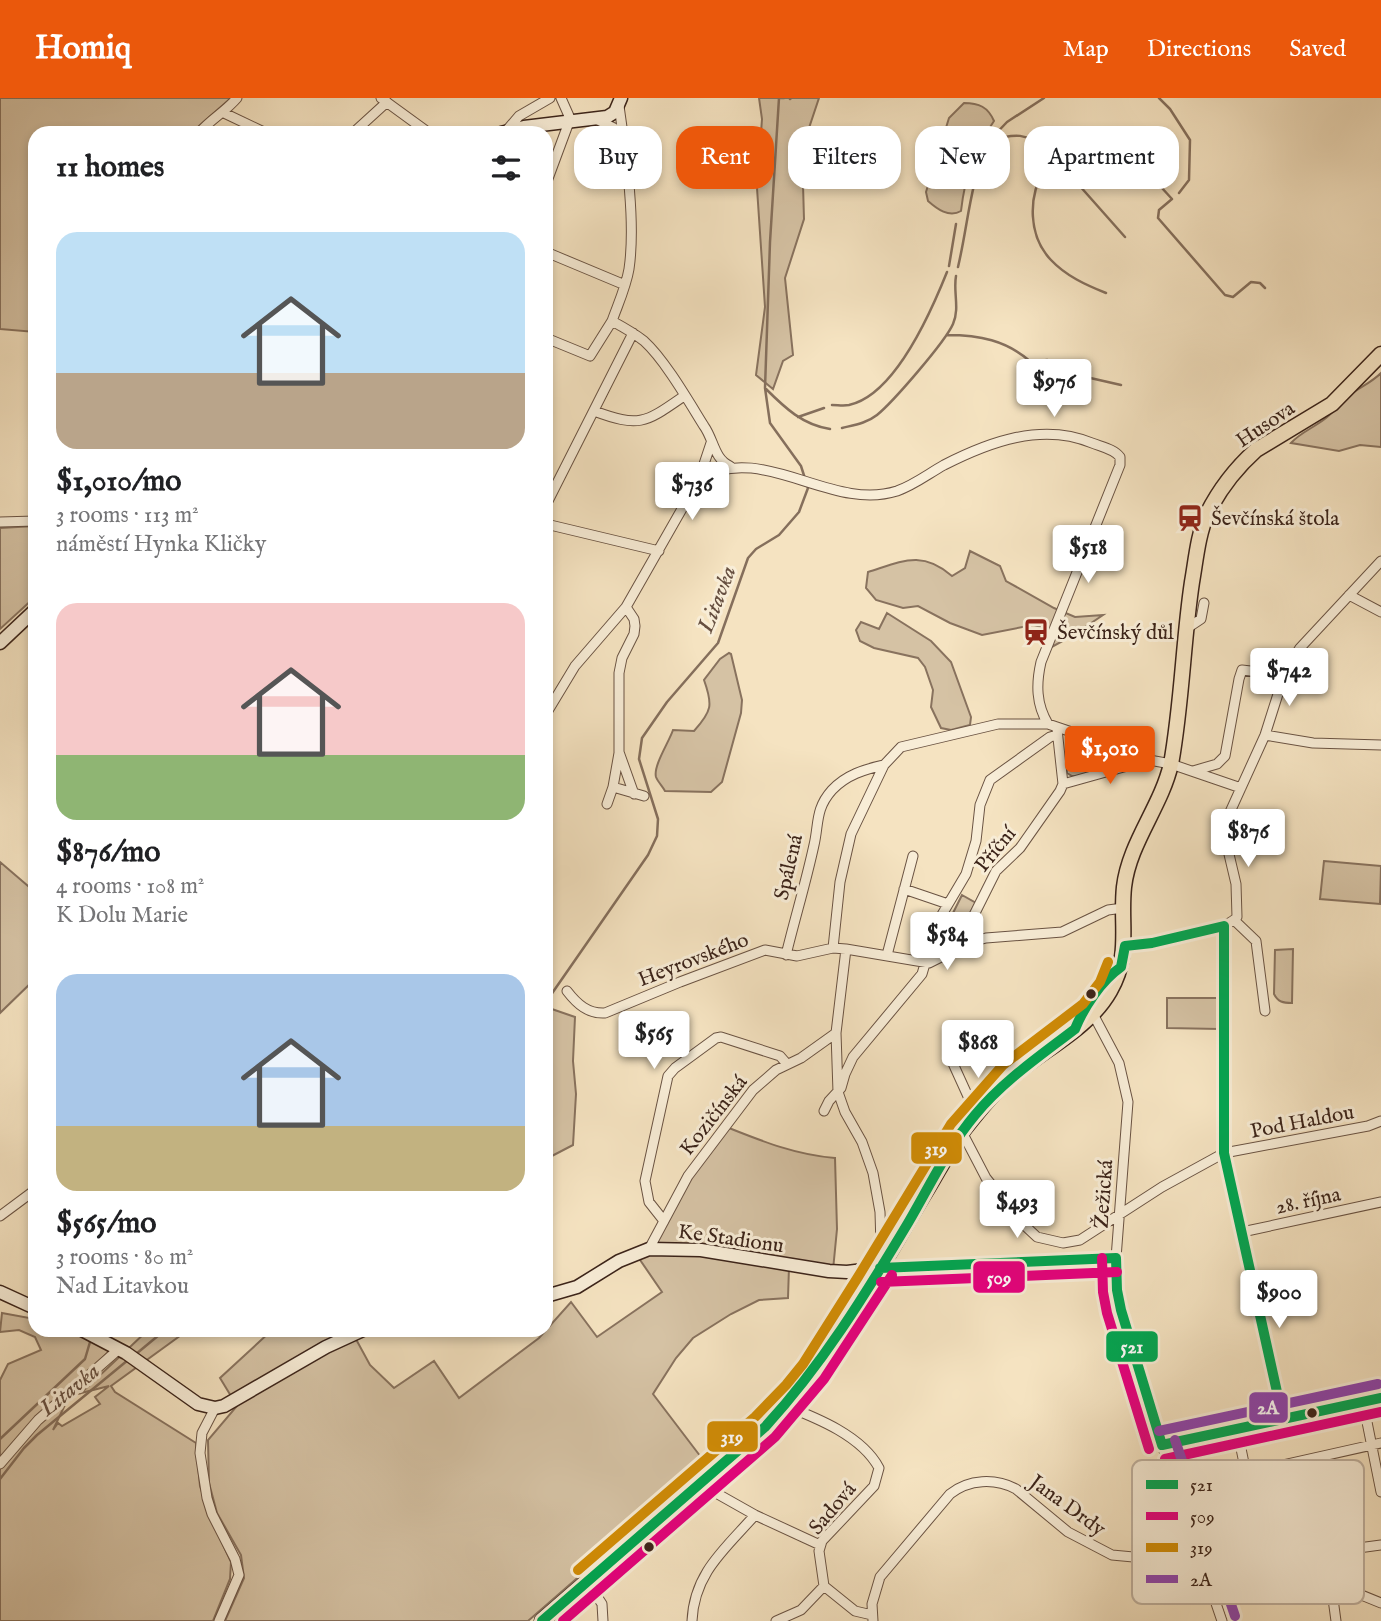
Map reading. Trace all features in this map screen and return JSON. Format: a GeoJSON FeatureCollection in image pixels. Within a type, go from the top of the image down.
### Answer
{"type":"FeatureCollection","features":[{"type":"Feature","properties":{"kind":"main road","name":"Husova"},"geometry":{"type":"LineString","coordinates":[[542,1621],[786,1406],[814,1372],[962,1132],[976,1114],[1013,1075],[1093,1014],[1112,989],[1121,967],[1125,946],[1123,908],[1126,880],[1141,834],[1166,785],[1171,764],[1200,533],[1223,488],[1256,450],[1332,404],[1381,354]]}},
{"type":"Feature","properties":{"kind":"street"},"geometry":{"type":"LineString","coordinates":[[224,113],[237,98]]}},
{"type":"Feature","properties":{"kind":"street"},"geometry":{"type":"LineString","coordinates":[[510,126],[519,116],[550,98]]}},
{"type":"Feature","properties":{"kind":"street"},"geometry":{"type":"LineString","coordinates":[[553,165],[569,122],[561,98]]}},
{"type":"Feature","properties":{"kind":"street"},"geometry":{"type":"LineString","coordinates":[[360,126],[384,100],[419,126]]}},
{"type":"Feature","properties":{"kind":"street"},"geometry":{"type":"LineString","coordinates":[[543,126],[598,120],[607,117],[620,102]]}},
{"type":"Feature","properties":{"kind":"street"},"geometry":{"type":"LineString","coordinates":[[620,102],[621,126]]}},
{"type":"Feature","properties":{"kind":"street"},"geometry":{"type":"LineString","coordinates":[[206,126],[217,114],[224,113],[251,126]]}},
{"type":"Feature","properties":{"kind":"street"},"geometry":{"type":"LineString","coordinates":[[598,120],[610,126]]}},
{"type":"Feature","properties":{"kind":"street"},"geometry":{"type":"LineString","coordinates":[[553,341],[590,356],[612,321],[625,285],[631,247],[626,189]]}},
{"type":"Feature","properties":{"kind":"street"},"geometry":{"type":"LineString","coordinates":[[553,256],[625,285]]}},
{"type":"Feature","properties":{"kind":"street"},"geometry":{"type":"LineString","coordinates":[[612,321],[634,333],[655,353],[712,440],[718,457],[730,466],[758,469],[837,490],[871,494],[898,491],[969,454],[990,445],[1028,435],[1060,435],[1083,439],[1119,454],[1120,465],[1041,662],[1038,699],[1040,708],[1054,729],[1063,784],[1144,759]]}},
{"type":"Feature","properties":{"kind":"street"},"geometry":{"type":"LineString","coordinates":[[553,491],[634,333]]}},
{"type":"Feature","properties":{"kind":"street"},"geometry":{"type":"LineString","coordinates":[[594,411],[626,422],[639,421],[650,418],[684,396]]}},
{"type":"Feature","properties":{"kind":"street"},"geometry":{"type":"LineString","coordinates":[[553,702],[575,666],[626,607],[699,479],[712,440]]}},
{"type":"Feature","properties":{"kind":"street"},"geometry":{"type":"LineString","coordinates":[[699,479],[714,470],[730,466]]}},
{"type":"Feature","properties":{"kind":"street"},"geometry":{"type":"LineString","coordinates":[[0,522],[28,521]]}},
{"type":"Feature","properties":{"kind":"street"},"geometry":{"type":"LineString","coordinates":[[553,526],[659,551]]}},
{"type":"Feature","properties":{"kind":"street"},"geometry":{"type":"LineString","coordinates":[[1125,946],[1164,941],[1224,926],[1234,920],[1238,912],[1236,884],[1224,828],[1265,735],[1281,683],[1300,648],[1381,561]]}},
{"type":"Feature","properties":{"kind":"street"},"geometry":{"type":"LineString","coordinates":[[1349,595],[1381,612]]}},
{"type":"Feature","properties":{"kind":"street","name":"Husova"},"geometry":{"type":"LineString","coordinates":[[1186,629],[1201,619],[1204,603]]}},
{"type":"Feature","properties":{"kind":"street"},"geometry":{"type":"LineString","coordinates":[[607,804],[619,751],[620,665],[635,626],[635,619],[626,607]]}},
{"type":"Feature","properties":{"kind":"street"},"geometry":{"type":"LineString","coordinates":[[0,643],[28,617]]}},
{"type":"Feature","properties":{"kind":"street"},"geometry":{"type":"LineString","coordinates":[[1192,771],[1217,764],[1225,756],[1242,670],[1259,672],[1281,683]]}},
{"type":"Feature","properties":{"kind":"street"},"geometry":{"type":"LineString","coordinates":[[834,948],[845,854],[862,808],[884,765],[901,747],[998,724],[1054,729],[1241,788]]}},
{"type":"Feature","properties":{"kind":"street"},"geometry":{"type":"LineString","coordinates":[[824,1111],[841,1088],[853,1057],[922,974],[937,923],[966,874],[972,858],[980,805],[989,780],[1050,737],[1054,729]]}},
{"type":"Feature","properties":{"kind":"street"},"geometry":{"type":"LineString","coordinates":[[1265,735],[1313,743],[1381,745]]}},
{"type":"Feature","properties":{"kind":"street"},"geometry":{"type":"LineString","coordinates":[[613,786],[639,795],[619,751]]}},
{"type":"Feature","properties":{"kind":"street","name":"Spálená"},"geometry":{"type":"LineString","coordinates":[[786,955],[815,842],[817,817],[831,791],[866,769],[884,765]]}},
{"type":"Feature","properties":{"kind":"street","name":"Příční"},"geometry":{"type":"LineString","coordinates":[[971,942],[970,928],[974,911],[996,871],[1020,848],[1063,784]]}},
{"type":"Feature","properties":{"kind":"street"},"geometry":{"type":"LineString","coordinates":[[887,955],[913,856]]}},
{"type":"Feature","properties":{"kind":"street"},"geometry":{"type":"LineString","coordinates":[[904,889],[948,904]]}},
{"type":"Feature","properties":{"kind":"street"},"geometry":{"type":"LineString","coordinates":[[924,963],[935,961],[971,942],[1002,935],[1062,932],[1108,910],[1123,908]]}},
{"type":"Feature","properties":{"kind":"street"},"geometry":{"type":"LineString","coordinates":[[1234,920],[1256,941],[1265,1011]]}},
{"type":"Feature","properties":{"kind":"street"},"geometry":{"type":"LineString","coordinates":[[1224,926],[1224,1153],[1283,1419]]}},
{"type":"Feature","properties":{"kind":"street","name":"Heyrovského"},"geometry":{"type":"LineString","coordinates":[[567,991],[585,1009],[605,1013],[765,950],[797,956],[834,948],[924,963]]}},
{"type":"Feature","properties":{"kind":"street"},"geometry":{"type":"LineString","coordinates":[[846,949],[836,1033],[838,1092],[845,1112],[862,1142],[873,1173],[880,1212],[882,1263],[1116,1258]]}},
{"type":"Feature","properties":{"kind":"street","name":"Žežická"},"geometry":{"type":"LineString","coordinates":[[1093,1014],[1119,1063],[1128,1102],[1116,1258],[1117,1290],[1167,1460]]}},
{"type":"Feature","properties":{"kind":"street","name":"Kozičínská"},"geometry":{"type":"LineString","coordinates":[[649,1249],[688,1176],[741,1104],[758,1085],[836,1033]]}},
{"type":"Feature","properties":{"kind":"street"},"geometry":{"type":"LineString","coordinates":[[664,1220],[649,1202],[645,1181],[668,1076],[695,1053],[721,1037],[780,1056],[787,1064]]}},
{"type":"Feature","properties":{"kind":"street"},"geometry":{"type":"LineString","coordinates":[[951,1059],[976,1114]]}},
{"type":"Feature","properties":{"kind":"street","name":"Pod Haldou"},"geometry":{"type":"LineString","coordinates":[[962,1132],[986,1178],[1022,1223],[1037,1237],[1055,1243],[1071,1243],[1162,1187],[1224,1153],[1368,1126],[1381,1121]]}},
{"type":"Feature","properties":{"kind":"street"},"geometry":{"type":"LineString","coordinates":[[0,1216],[28,1196]]}},
{"type":"Feature","properties":{"kind":"street","name":"28. října"},"geometry":{"type":"LineString","coordinates":[[1242,1231],[1381,1202]]}},
{"type":"Feature","properties":{"kind":"street","name":"Ke Stadionu"},"geometry":{"type":"LineString","coordinates":[[553,1294],[578,1287],[619,1261],[649,1249],[701,1250],[829,1271],[847,1272],[882,1263]]}},
{"type":"Feature","properties":{"kind":"street"},"geometry":{"type":"LineString","coordinates":[[0,1292],[28,1305]]}},
{"type":"Feature","properties":{"kind":"street"},"geometry":{"type":"LineString","coordinates":[[95,1337],[122,1351],[198,1404],[215,1408],[224,1406],[348,1337]]}},
{"type":"Feature","properties":{"kind":"street"},"geometry":{"type":"LineString","coordinates":[[0,1464],[38,1420],[122,1351]]}},
{"type":"Feature","properties":{"kind":"street"},"geometry":{"type":"LineString","coordinates":[[1162,1445],[1381,1398]]}},
{"type":"Feature","properties":{"kind":"street"},"geometry":{"type":"LineString","coordinates":[[1363,1402],[1376,1444],[1381,1492]]}},
{"type":"Feature","properties":{"kind":"street","name":"Sadová"},"geometry":{"type":"LineString","coordinates":[[786,1406],[832,1424],[869,1454],[878,1468],[874,1486],[820,1545],[824,1586]]}},
{"type":"Feature","properties":{"kind":"street"},"geometry":{"type":"LineString","coordinates":[[215,1408],[202,1433],[200,1453],[212,1514],[235,1559],[239,1575],[219,1621]]}},
{"type":"Feature","properties":{"kind":"street"},"geometry":{"type":"LineString","coordinates":[[1237,1429],[1243,1460]]}},
{"type":"Feature","properties":{"kind":"street"},"geometry":{"type":"LineString","coordinates":[[1304,1460],[1376,1444]]}},
{"type":"Feature","properties":{"kind":"street"},"geometry":{"type":"LineString","coordinates":[[700,1483],[755,1515],[820,1545]]}},
{"type":"Feature","properties":{"kind":"street","name":"Jana Drdy"},"geometry":{"type":"LineString","coordinates":[[872,1618],[876,1586],[884,1570],[950,1494],[971,1483],[1007,1484],[1074,1536],[1112,1555],[1132,1557]]}},
{"type":"Feature","properties":{"kind":"street"},"geometry":{"type":"LineString","coordinates":[[692,1621],[694,1598],[703,1577],[755,1515]]}},
{"type":"Feature","properties":{"kind":"street"},"geometry":{"type":"LineString","coordinates":[[587,1581],[602,1604],[603,1621]]}},
{"type":"Feature","properties":{"kind":"street"},"geometry":{"type":"LineString","coordinates":[[776,1621],[801,1610],[824,1586],[855,1611],[872,1618]]}},
{"type":"Feature","properties":{"kind":"street","name":"Jana Drdy"},"geometry":{"type":"LineString","coordinates":[[1364,1597],[1381,1603]]}},
{"type":"Feature","properties":{"kind":"street","name":"Žežická"},"geometry":{"type":"LineString","coordinates":[[1216,1604],[1222,1621]]}},
{"type":"Feature","properties":{"kind":"shaded area"},"geometry":{"type":"Polygon","coordinates":[[[0,98],[231,98],[199,126],[28,126],[28,331],[0,329],[0,98]]]}},
{"type":"Feature","properties":{"kind":"shaded area"},"geometry":{"type":"Polygon","coordinates":[[[759,98],[819,98],[810,126],[788,126],[788,189],[803,189],[804,219],[785,278],[793,355],[783,361],[773,389],[756,375],[765,307],[757,189],[774,189],[774,126],[761,126],[759,98]]]}},
{"type":"Feature","properties":{"kind":"shaded area"},"geometry":{"type":"Polygon","coordinates":[[[964,103],[982,107],[994,121],[991,126],[947,126],[949,118],[964,103]]]}},
{"type":"Feature","properties":{"kind":"shaded area"},"geometry":{"type":"Polygon","coordinates":[[[927,189],[965,189],[961,211],[952,214],[939,210],[928,201],[927,189]]]}},
{"type":"Feature","properties":{"kind":"shaded area"},"geometry":{"type":"Polygon","coordinates":[[[1381,373],[1381,447],[1360,445],[1339,451],[1291,443],[1325,419],[1350,395],[1381,373]]]}},
{"type":"Feature","properties":{"kind":"shaded area"},"geometry":{"type":"Polygon","coordinates":[[[28,526],[28,603],[0,629],[0,528],[28,526]]]}},
{"type":"Feature","properties":{"kind":"shaded area"},"geometry":{"type":"Polygon","coordinates":[[[970,551],[1000,566],[1006,581],[1054,608],[1075,617],[1103,615],[1048,649],[1047,628],[1033,625],[982,635],[950,623],[918,606],[903,608],[876,600],[866,588],[868,572],[912,560],[931,563],[952,576],[965,568],[970,551]]]}},
{"type":"Feature","properties":{"kind":"shaded area"},"geometry":{"type":"Polygon","coordinates":[[[887,613],[931,641],[951,662],[971,717],[970,725],[951,730],[941,728],[931,707],[933,690],[925,667],[918,658],[874,648],[860,641],[856,630],[861,622],[879,629],[887,613]]]}},
{"type":"Feature","properties":{"kind":"shaded area"},"geometry":{"type":"Polygon","coordinates":[[[729,653],[742,700],[741,713],[722,782],[711,792],[665,791],[656,777],[656,772],[673,730],[694,731],[704,718],[710,702],[704,680],[720,659],[729,653]]]}},
{"type":"Feature","properties":{"kind":"shaded area"},"geometry":{"type":"Polygon","coordinates":[[[1085,745],[1125,758],[1123,763],[1079,777],[1072,776],[1067,773],[1066,761],[1079,765],[1085,745]]]}},
{"type":"Feature","properties":{"kind":"shaded area"},"geometry":{"type":"Polygon","coordinates":[[[1324,861],[1381,866],[1380,904],[1320,899],[1324,861]]]}},
{"type":"Feature","properties":{"kind":"shaded area"},"geometry":{"type":"Polygon","coordinates":[[[0,862],[28,886],[28,986],[0,1013],[0,862]]]}},
{"type":"Feature","properties":{"kind":"shaded area"},"geometry":{"type":"Polygon","coordinates":[[[962,895],[976,903],[959,943],[931,957],[962,895]]]}},
{"type":"Feature","properties":{"kind":"shaded area"},"geometry":{"type":"Polygon","coordinates":[[[1293,949],[1292,1003],[1286,1003],[1274,994],[1275,950],[1293,949]]]}},
{"type":"Feature","properties":{"kind":"shaded area"},"geometry":{"type":"Polygon","coordinates":[[[1167,998],[1220,998],[1219,1029],[1167,1028],[1167,998]]]}},
{"type":"Feature","properties":{"kind":"shaded area"},"geometry":{"type":"Polygon","coordinates":[[[553,1009],[575,1017],[573,1061],[576,1094],[573,1145],[553,1155],[553,1009]]]}},
{"type":"Feature","properties":{"kind":"shaded area"},"geometry":{"type":"Polygon","coordinates":[[[729,1128],[794,1151],[835,1158],[837,1229],[833,1270],[651,1248],[688,1176],[729,1128]]]}},
{"type":"Feature","properties":{"kind":"shaded area"},"geometry":{"type":"Polygon","coordinates":[[[650,1249],[789,1267],[788,1298],[759,1300],[693,1338],[676,1358],[653,1394],[707,1465],[528,1621],[225,1621],[244,1578],[241,1555],[217,1513],[209,1483],[208,1440],[237,1406],[220,1378],[264,1337],[355,1337],[370,1365],[394,1388],[434,1361],[459,1398],[540,1337],[553,1337],[553,1322],[571,1302],[597,1337],[662,1292],[636,1254],[650,1249]]]}},
{"type":"Feature","properties":{"kind":"shaded area"},"geometry":{"type":"Polygon","coordinates":[[[2,1313],[28,1318],[28,1334],[19,1330],[0,1332],[2,1313]]]}},
{"type":"Feature","properties":{"kind":"shaded area"},"geometry":{"type":"Polygon","coordinates":[[[35,1337],[95,1337],[114,1346],[73,1388],[53,1430],[58,1423],[62,1426],[100,1404],[95,1397],[109,1386],[81,1393],[141,1337],[178,1337],[111,1386],[115,1392],[196,1443],[200,1486],[209,1514],[231,1562],[230,1579],[213,1621],[0,1621],[0,1380],[8,1364],[41,1350],[35,1337]]]}},
{"type":"Feature","properties":{"kind":"waterway","name":"Litavka"},"geometry":{"type":"LineString","coordinates":[[553,992],[648,855],[657,836],[658,819],[639,759],[642,738],[667,702],[718,643],[748,558],[756,549],[779,535],[799,512],[808,488],[801,466],[770,423],[765,388],[779,98],[784,98]]}},
{"type":"Feature","properties":{"kind":"waterway"},"geometry":{"type":"LineString","coordinates":[[1003,126],[1044,98]]}},
{"type":"Feature","properties":{"kind":"waterway"},"geometry":{"type":"LineString","coordinates":[[1159,98],[1170,109],[1190,140],[1189,180],[1179,193]]}},
{"type":"Feature","properties":{"kind":"waterway"},"geometry":{"type":"LineString","coordinates":[[1106,293],[1070,275],[1051,260],[1038,240],[1033,216],[1035,192],[1044,170],[1080,137],[1098,129],[1109,130],[1172,199],[1159,210],[1158,218],[1225,295],[1233,297],[1251,282],[1260,283],[1265,288]]}},
{"type":"Feature","properties":{"kind":"waterway"},"geometry":{"type":"LineString","coordinates":[[958,267],[973,187],[989,141],[1024,137]]}},
{"type":"Feature","properties":{"kind":"waterway"},"geometry":{"type":"LineString","coordinates":[[1082,189],[1125,237]]}},
{"type":"Feature","properties":{"kind":"waterway"},"geometry":{"type":"LineString","coordinates":[[949,266],[956,224]]}},
{"type":"Feature","properties":{"kind":"waterway"},"geometry":{"type":"LineString","coordinates":[[832,405],[849,405],[866,398],[896,369],[921,329],[947,272]]}},
{"type":"Feature","properties":{"kind":"waterway"},"geometry":{"type":"LineString","coordinates":[[842,428],[865,422],[877,415],[940,344],[955,318],[956,276]]}},
{"type":"Feature","properties":{"kind":"waterway"},"geometry":{"type":"LineString","coordinates":[[947,335],[992,340],[1012,348],[1031,362],[1047,360],[1086,377],[1121,385]]}},
{"type":"Feature","properties":{"kind":"waterway"},"geometry":{"type":"LineString","coordinates":[[766,389],[803,420],[830,429]]}},
{"type":"Feature","properties":{"kind":"waterway"},"geometry":{"type":"LineString","coordinates":[[798,417],[824,408]]}},
{"type":"Feature","properties":{"kind":"waterway","name":"Litavka"},"geometry":{"type":"LineString","coordinates":[[136,1354],[157,1337]]}},
{"type":"Feature","properties":{"kind":"waterway"},"geometry":{"type":"LineString","coordinates":[[0,1439],[85,1359],[90,1342]]}},
{"type":"Feature","properties":{"kind":"waterway","name":"Litavka"},"geometry":{"type":"LineString","coordinates":[[0,1479],[37,1435],[128,1360]]}},
{"type":"Feature","properties":{"kind":"transit line","name":"521"},"geometry":{"type":"LineString","coordinates":[[542,1621],[765,1427],[786,1403],[859,1303],[965,1127],[1010,1080],[1075,1029],[1094,995],[1121,967],[1125,946],[1152,943],[1224,926],[1224,1153],[1283,1419]]}},
{"type":"Feature","properties":{"kind":"transit line","name":"319"},"geometry":{"type":"LineString","coordinates":[[578,1570],[755,1417],[786,1385],[803,1364],[951,1124],[1003,1065],[1083,1004],[1100,982],[1108,962]]}},
{"type":"Feature","properties":{"kind":"transit line","name":"509"},"geometry":{"type":"LineString","coordinates":[[1102,1258],[1107,1313],[1149,1449]]}},
{"type":"Feature","properties":{"kind":"transit line","name":"521"},"geometry":{"type":"LineString","coordinates":[[880,1268],[1116,1258],[1121,1310],[1162,1445],[1381,1398]]}},
{"type":"Feature","properties":{"kind":"transit line","name":"509"},"geometry":{"type":"LineString","coordinates":[[881,1282],[1117,1272]]}},
{"type":"Feature","properties":{"kind":"transit line","name":"509"},"geometry":{"type":"LineString","coordinates":[[563,1621],[775,1437],[824,1379],[892,1275]]}},
{"type":"Feature","properties":{"kind":"transit line","name":"2A"},"geometry":{"type":"LineString","coordinates":[[1159,1431],[1378,1384]]}},
{"type":"Feature","properties":{"kind":"transit line","name":"509"},"geometry":{"type":"LineString","coordinates":[[1165,1459],[1381,1412]]}},
{"type":"Feature","properties":{"kind":"transit line","name":"2A"},"geometry":{"type":"LineString","coordinates":[[1175,1440],[1182,1460]]}},
{"type":"Feature","properties":{"kind":"transit line","name":"2A"},"geometry":{"type":"LineString","coordinates":[[1231,1604],[1235,1616]]}},
{"type":"Feature","properties":{"kind":"place","name":"Ševčínská štola"},"geometry":{"type":"Point","coordinates":[1190,518]}},
{"type":"Feature","properties":{"kind":"place","name":"Ševčínský důl"},"geometry":{"type":"Point","coordinates":[1036,632]}}]}
